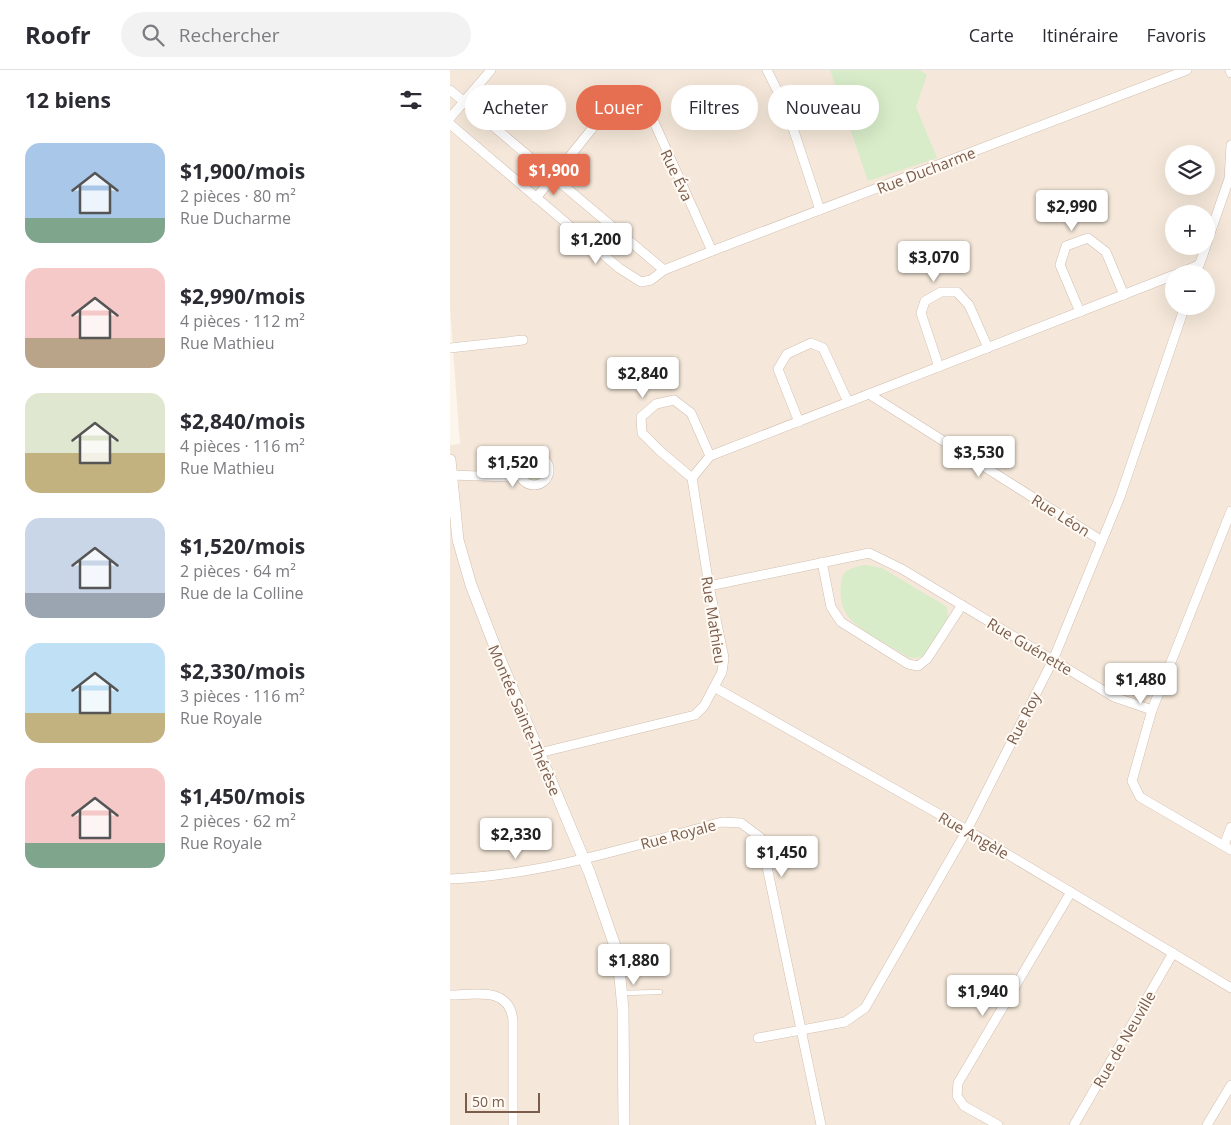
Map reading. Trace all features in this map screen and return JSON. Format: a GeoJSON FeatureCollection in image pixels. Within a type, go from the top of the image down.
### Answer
{"type":"FeatureCollection","features":[{"type":"Feature","properties":{"kind":"street"},"geometry":{"type":"LineString","coordinates":[[450,118],[491,70]]}},
{"type":"Feature","properties":{"kind":"street"},"geometry":{"type":"LineString","coordinates":[[767,70],[787,110],[820,210]]}},
{"type":"Feature","properties":{"kind":"street","name":"Rue Ducharme"},"geometry":{"type":"LineString","coordinates":[[450,124],[619,268],[641,282],[651,280],[664,270],[712,251],[1187,70]]}},
{"type":"Feature","properties":{"kind":"street"},"geometry":{"type":"LineString","coordinates":[[450,90],[664,270]]}},
{"type":"Feature","properties":{"kind":"street","name":"Rue Éva"},"geometry":{"type":"LineString","coordinates":[[536,198],[604,114],[620,102],[640,104],[650,113],[712,251]]}},
{"type":"Feature","properties":{"kind":"street"},"geometry":{"type":"LineString","coordinates":[[1215,223],[1229,186],[1231,145]]}},
{"type":"Feature","properties":{"kind":"street"},"geometry":{"type":"LineString","coordinates":[[1080,312],[1060,265],[1066,246],[1088,238],[1106,252],[1124,295]]}},
{"type":"Feature","properties":{"kind":"street"},"geometry":{"type":"LineString","coordinates":[[710,456],[691,413],[674,400],[656,404],[641,417],[642,433],[692,478],[710,456],[1165,279]]}},
{"type":"Feature","properties":{"kind":"street"},"geometry":{"type":"LineString","coordinates":[[939,367],[921,313],[924,301],[941,292],[957,292],[969,305],[988,348]]}},
{"type":"Feature","properties":{"kind":"street","name":"Rue Roy"},"geometry":{"type":"LineString","coordinates":[[758,1038],[845,1022],[865,1008],[967,830],[1053,660],[1120,497],[1182,315]]}},
{"type":"Feature","properties":{"kind":"street"},"geometry":{"type":"LineString","coordinates":[[450,348],[523,340]]}},
{"type":"Feature","properties":{"kind":"street"},"geometry":{"type":"LineString","coordinates":[[799,422],[778,369],[787,354],[810,343],[823,348],[848,402]]}},
{"type":"Feature","properties":{"kind":"street","name":"Rue Léon"},"geometry":{"type":"LineString","coordinates":[[869,394],[1102,541]]}},
{"type":"Feature","properties":{"kind":"street","name":"Montée Sainte-Thérèse"},"geometry":{"type":"LineString","coordinates":[[450,460],[457,531],[466,571],[489,632],[584,858],[605,912],[615,946],[622,993],[624,1125]]}},
{"type":"Feature","properties":{"kind":"street"},"geometry":{"type":"LineString","coordinates":[[451,475],[507,477],[520,475]]}},
{"type":"Feature","properties":{"kind":"street","name":"Rue Mathieu"},"geometry":{"type":"LineString","coordinates":[[539,753],[695,715],[704,706],[722,672],[724,658],[709,586],[692,478]]}},
{"type":"Feature","properties":{"kind":"street"},"geometry":{"type":"LineString","coordinates":[[1231,511],[1152,710],[1132,781],[1140,797],[1227,848],[1231,827]]}},
{"type":"Feature","properties":{"kind":"street","name":"Rue Guénette"},"geometry":{"type":"LineString","coordinates":[[709,586],[869,554],[902,569],[1114,698],[1152,710]]}},
{"type":"Feature","properties":{"kind":"street"},"geometry":{"type":"LineString","coordinates":[[822,562],[831,606],[841,622],[908,664],[918,666],[927,660],[962,605]]}},
{"type":"Feature","properties":{"kind":"street","name":"Rue Angèle"},"geometry":{"type":"LineString","coordinates":[[714,687],[967,830],[1231,988]]}},
{"type":"Feature","properties":{"kind":"street","name":"Rue Royale"},"geometry":{"type":"LineString","coordinates":[[450,879],[491,876],[584,858],[722,822],[741,823],[761,838],[821,1125]]}},
{"type":"Feature","properties":{"kind":"street"},"geometry":{"type":"LineString","coordinates":[[998,1125],[964,1106],[957,1096],[958,1083],[1071,892]]}},
{"type":"Feature","properties":{"kind":"street","name":"Rue de Neuville"},"geometry":{"type":"LineString","coordinates":[[1074,1125],[1173,953]]}},
{"type":"Feature","properties":{"kind":"street"},"geometry":{"type":"LineString","coordinates":[[450,995],[494,995],[504,999],[510,1008],[512,1020],[512,1125]]}},
{"type":"Feature","properties":{"kind":"street"},"geometry":{"type":"LineString","coordinates":[[1207,1125],[1231,1085]]}},
{"type":"Feature","properties":{"kind":"lane"},"geometry":{"type":"LineString","coordinates":[[622,993],[660,992]]}},
{"type":"Feature","properties":{"kind":"shaded area"},"geometry":{"type":"Polygon","coordinates":[[[450,70],[1231,70],[1231,1125],[450,1125],[450,445],[460,444],[450,309],[450,70]]]}},
{"type":"Feature","properties":{"kind":"green space"},"geometry":{"type":"Polygon","coordinates":[[[830,70],[920,70],[927,75],[916,107],[937,158],[868,181],[851,130],[879,130],[879,85],[835,85],[830,70]]]}},
{"type":"Feature","properties":{"kind":"green space"},"geometry":{"type":"Polygon","coordinates":[[[534,460],[541,463],[544,470],[541,477],[534,480],[527,477],[524,470],[527,463],[534,460]]]}},
{"type":"Feature","properties":{"kind":"green space"},"geometry":{"type":"Polygon","coordinates":[[[865,565],[882,568],[947,607],[948,618],[926,653],[922,656],[916,658],[908,657],[863,630],[846,613],[840,594],[843,575],[852,568],[865,565]]]}}]}
